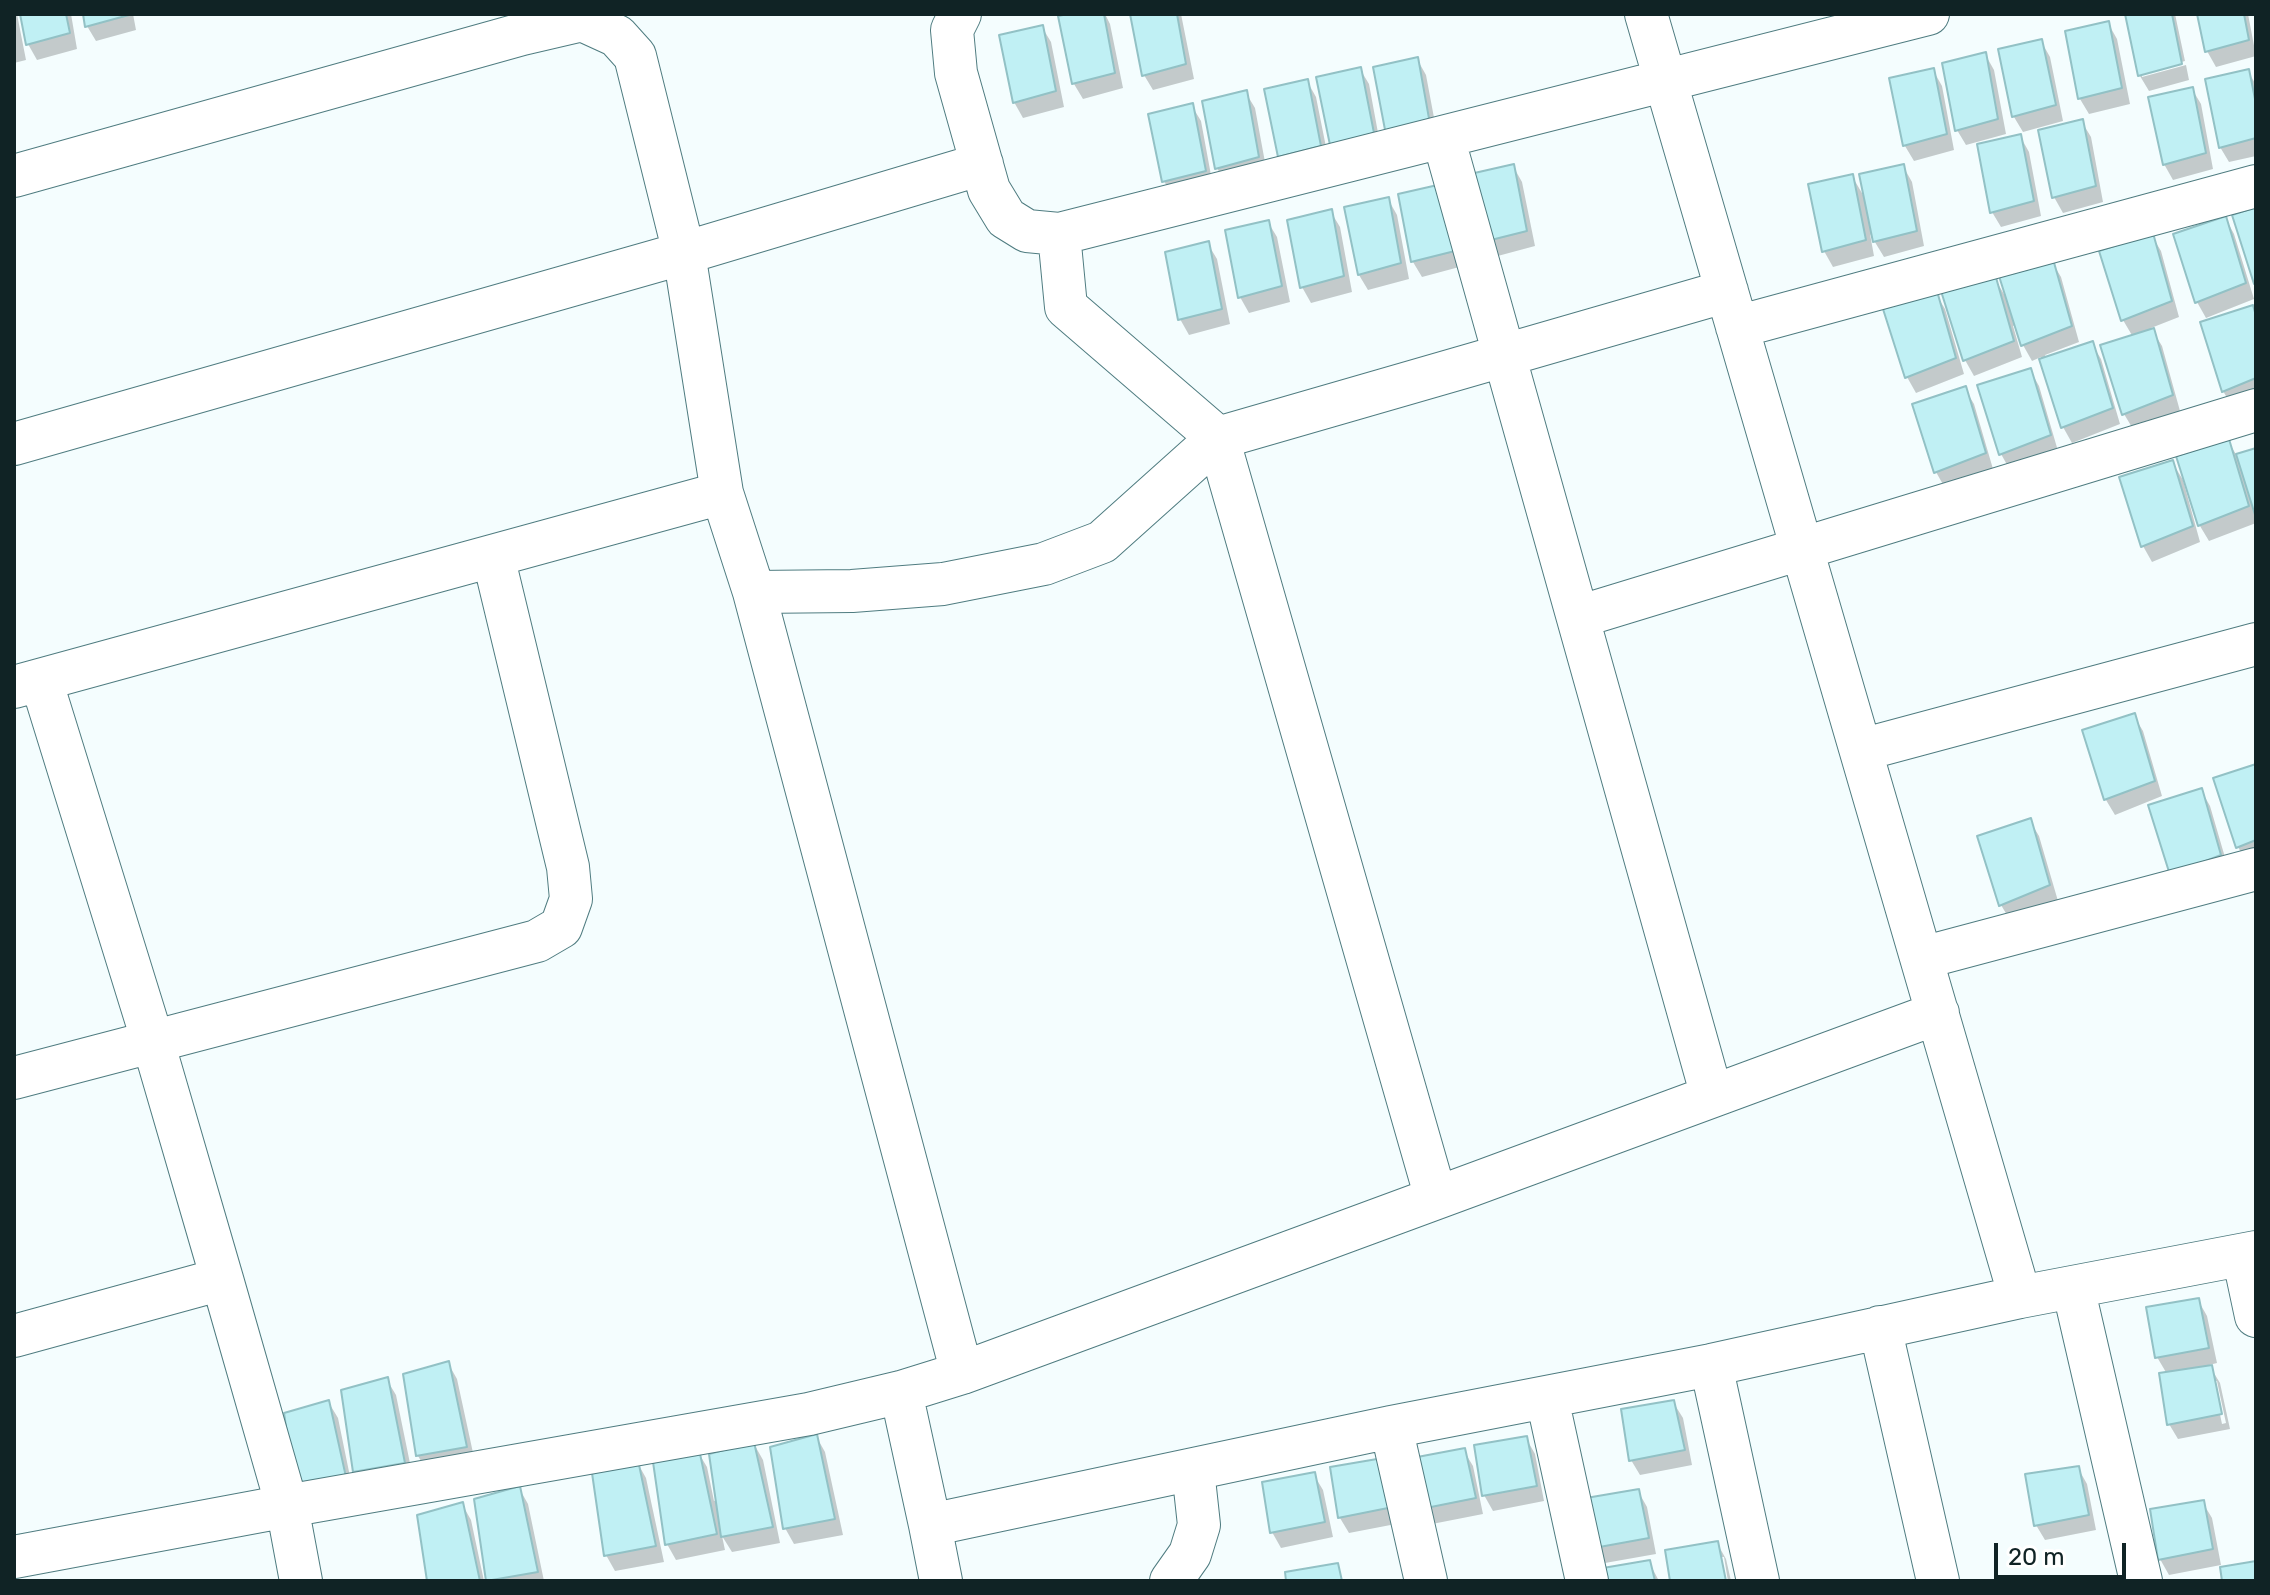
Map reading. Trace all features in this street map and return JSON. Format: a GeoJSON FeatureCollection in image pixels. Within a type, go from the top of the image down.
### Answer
{"type":"FeatureCollection","features":[{"type":"Feature","properties":{"kind":"street"},"geometry":{"type":"LineString","coordinates":[[960,14],[952,30],[956,73],[989,190],[1006,218],[1027,231],[1059,234],[1928,14]]}},
{"type":"Feature","properties":{"kind":"street"},"geometry":{"type":"LineString","coordinates":[[1646,14],[2020,1297]]}},
{"type":"Feature","properties":{"kind":"street"},"geometry":{"type":"LineString","coordinates":[[14,176],[582,20],[617,36],[635,56],[684,253],[722,493],[754,592],[962,1373]]}},
{"type":"Feature","properties":{"kind":"street"},"geometry":{"type":"LineString","coordinates":[[1443,137],[1712,1096]]}},
{"type":"Feature","properties":{"kind":"street"},"geometry":{"type":"LineString","coordinates":[[14,444],[684,253],[982,164]]}},
{"type":"Feature","properties":{"kind":"street"},"geometry":{"type":"LineString","coordinates":[[754,592],[852,591],[943,584],[1044,564],[1102,542],[1218,438],[1505,356],[1732,309],[2256,186]]}},
{"type":"Feature","properties":{"kind":"street"},"geometry":{"type":"LineString","coordinates":[[1059,234],[1066,307],[1218,438],[1436,1198]]}},
{"type":"Feature","properties":{"kind":"street"},"geometry":{"type":"LineString","coordinates":[[1578,617],[2256,410]]}},
{"type":"Feature","properties":{"kind":"street"},"geometry":{"type":"LineString","coordinates":[[301,1581],[287,1506],[153,1042],[28,684],[722,493]]}},
{"type":"Feature","properties":{"kind":"street"},"geometry":{"type":"LineString","coordinates":[[14,1078],[537,941],[561,927],[571,899],[568,867],[493,556]]}},
{"type":"Feature","properties":{"kind":"street"},"geometry":{"type":"LineString","coordinates":[[1861,750],[2256,644]]}},
{"type":"Feature","properties":{"kind":"street"},"geometry":{"type":"LineString","coordinates":[[1922,958],[2256,869]]}},
{"type":"Feature","properties":{"kind":"street"},"geometry":{"type":"LineString","coordinates":[[14,1557],[809,1414],[901,1392],[962,1373],[1938,1013]]}},
{"type":"Feature","properties":{"kind":"street"},"geometry":{"type":"LineString","coordinates":[[930,1525],[1391,1427],[1711,1365],[2020,1297],[2250,1254],[2256,1316]]}},
{"type":"Feature","properties":{"kind":"street"},"geometry":{"type":"LineString","coordinates":[[14,1336],[222,1279]]}},
{"type":"Feature","properties":{"kind":"street"},"geometry":{"type":"LineString","coordinates":[[2073,1287],[2141,1581]]}},
{"type":"Feature","properties":{"kind":"street"},"geometry":{"type":"LineString","coordinates":[[1880,1327],[1938,1581]]}},
{"type":"Feature","properties":{"kind":"street"},"geometry":{"type":"LineString","coordinates":[[1711,1365],[1758,1581]]}},
{"type":"Feature","properties":{"kind":"street"},"geometry":{"type":"LineString","coordinates":[[901,1392],[941,1581]]}},
{"type":"Feature","properties":{"kind":"street"},"geometry":{"type":"LineString","coordinates":[[1547,1398],[1587,1581]]}},
{"type":"Feature","properties":{"kind":"street"},"geometry":{"type":"LineString","coordinates":[[1391,1427],[1426,1581]]}},
{"type":"Feature","properties":{"kind":"street"},"geometry":{"type":"LineString","coordinates":[[1171,1581],[1190,1554],[1199,1525],[1193,1470]]}},
{"type":"Feature","properties":{"kind":"building"},"geometry":{"type":"Polygon","coordinates":[[[20,14],[66,14],[70,33],[26,45],[20,14]]]}},
{"type":"Feature","properties":{"kind":"building"},"geometry":{"type":"Polygon","coordinates":[[[83,14],[129,14],[129,15],[85,27],[83,14]]]}},
{"type":"Feature","properties":{"kind":"building"},"geometry":{"type":"Polygon","coordinates":[[[1104,14],[1115,73],[1072,84],[1058,16],[1104,14]]]}},
{"type":"Feature","properties":{"kind":"building"},"geometry":{"type":"Polygon","coordinates":[[[1130,14],[1177,14],[1186,64],[1142,76],[1130,14]]]}},
{"type":"Feature","properties":{"kind":"building"},"geometry":{"type":"Polygon","coordinates":[[[2125,14],[2172,14],[2182,64],[2138,76],[2125,14]]]}},
{"type":"Feature","properties":{"kind":"building"},"geometry":{"type":"Polygon","coordinates":[[[2197,14],[2244,14],[2249,40],[2205,52],[2197,14]]]}},
{"type":"Feature","properties":{"kind":"building"},"geometry":{"type":"Polygon","coordinates":[[[2109,21],[2122,88],[2078,99],[2065,31],[2109,21]]]}},
{"type":"Feature","properties":{"kind":"building"},"geometry":{"type":"Polygon","coordinates":[[[1043,25],[1056,91],[1013,103],[999,35],[1043,25]]]}},
{"type":"Feature","properties":{"kind":"building"},"geometry":{"type":"Polygon","coordinates":[[[2042,39],[2056,105],[2012,117],[1998,49],[2042,39]]]}},
{"type":"Feature","properties":{"kind":"building"},"geometry":{"type":"Polygon","coordinates":[[[1986,52],[1998,119],[1955,131],[1942,63],[1986,52]]]}},
{"type":"Feature","properties":{"kind":"building"},"geometry":{"type":"Polygon","coordinates":[[[1418,57],[1430,124],[1386,135],[1373,67],[1418,57]]]}},
{"type":"Feature","properties":{"kind":"building"},"geometry":{"type":"Polygon","coordinates":[[[1361,67],[1374,133],[1330,145],[1316,77],[1361,67]]]}},
{"type":"Feature","properties":{"kind":"building"},"geometry":{"type":"Polygon","coordinates":[[[1934,68],[1947,134],[1903,146],[1889,78],[1934,68]]]}},
{"type":"Feature","properties":{"kind":"building"},"geometry":{"type":"Polygon","coordinates":[[[2249,69],[2256,104],[2256,138],[2219,148],[2205,79],[2249,69]]]}},
{"type":"Feature","properties":{"kind":"building"},"geometry":{"type":"Polygon","coordinates":[[[1308,79],[1321,146],[1278,157],[1264,89],[1308,79]]]}},
{"type":"Feature","properties":{"kind":"building"},"geometry":{"type":"Polygon","coordinates":[[[2193,87],[2206,153],[2163,165],[2148,97],[2193,87]]]}},
{"type":"Feature","properties":{"kind":"building"},"geometry":{"type":"Polygon","coordinates":[[[1247,90],[1259,157],[1215,169],[1202,101],[1247,90]]]}},
{"type":"Feature","properties":{"kind":"building"},"geometry":{"type":"Polygon","coordinates":[[[1193,103],[1206,171],[1162,182],[1148,114],[1193,103]]]}},
{"type":"Feature","properties":{"kind":"building"},"geometry":{"type":"Polygon","coordinates":[[[2083,119],[2096,186],[2052,198],[2038,130],[2083,119]]]}},
{"type":"Feature","properties":{"kind":"building"},"geometry":{"type":"Polygon","coordinates":[[[2021,134],[2034,201],[1990,213],[1977,144],[2021,134]]]}},
{"type":"Feature","properties":{"kind":"building"},"geometry":{"type":"Polygon","coordinates":[[[1514,164],[1527,231],[1483,242],[1470,174],[1514,164]]]}},
{"type":"Feature","properties":{"kind":"building"},"geometry":{"type":"Polygon","coordinates":[[[1904,164],[1917,231],[1873,242],[1859,174],[1904,164]]]}},
{"type":"Feature","properties":{"kind":"building"},"geometry":{"type":"Polygon","coordinates":[[[1853,174],[1866,240],[1822,252],[1808,184],[1853,174]]]}},
{"type":"Feature","properties":{"kind":"building"},"geometry":{"type":"Polygon","coordinates":[[[1442,184],[1455,251],[1411,262],[1398,194],[1442,184]]]}},
{"type":"Feature","properties":{"kind":"building"},"geometry":{"type":"Polygon","coordinates":[[[1389,197],[1401,263],[1358,275],[1344,207],[1389,197]]]}},
{"type":"Feature","properties":{"kind":"building"},"geometry":{"type":"Polygon","coordinates":[[[2256,207],[2256,284],[2254,284],[2232,215],[2256,207]]]}},
{"type":"Feature","properties":{"kind":"building"},"geometry":{"type":"Polygon","coordinates":[[[1332,209],[1344,276],[1300,288],[1287,220],[1332,209]]]}},
{"type":"Feature","properties":{"kind":"building"},"geometry":{"type":"Polygon","coordinates":[[[2226,216],[2246,283],[2195,303],[2173,234],[2226,216]]]}},
{"type":"Feature","properties":{"kind":"building"},"geometry":{"type":"Polygon","coordinates":[[[1269,220],[1282,286],[1238,298],[1225,230],[1269,220]]]}},
{"type":"Feature","properties":{"kind":"building"},"geometry":{"type":"Polygon","coordinates":[[[2153,233],[2172,301],[2121,321],[2099,251],[2153,233]]]}},
{"type":"Feature","properties":{"kind":"building"},"geometry":{"type":"Polygon","coordinates":[[[1209,241],[1222,309],[1178,320],[1165,252],[1209,241]]]}},
{"type":"Feature","properties":{"kind":"building"},"geometry":{"type":"Polygon","coordinates":[[[2053,259],[2072,326],[2021,346],[1999,276],[2053,259]]]}},
{"type":"Feature","properties":{"kind":"building"},"geometry":{"type":"Polygon","coordinates":[[[1995,274],[2014,341],[1963,361],[1941,291],[1995,274]]]}},
{"type":"Feature","properties":{"kind":"building"},"geometry":{"type":"Polygon","coordinates":[[[1937,291],[1956,358],[1905,378],[1883,309],[1937,291]]]}},
{"type":"Feature","properties":{"kind":"building"},"geometry":{"type":"Polygon","coordinates":[[[2253,305],[2256,316],[2256,378],[2222,392],[2200,322],[2253,305]]]}},
{"type":"Feature","properties":{"kind":"building"},"geometry":{"type":"Polygon","coordinates":[[[2154,328],[2173,395],[2122,415],[2100,345],[2154,328]]]}},
{"type":"Feature","properties":{"kind":"building"},"geometry":{"type":"Polygon","coordinates":[[[2093,341],[2113,408],[2061,428],[2039,359],[2093,341]]]}},
{"type":"Feature","properties":{"kind":"building"},"geometry":{"type":"Polygon","coordinates":[[[2031,368],[2051,435],[1999,455],[1977,385],[2031,368]]]}},
{"type":"Feature","properties":{"kind":"building"},"geometry":{"type":"Polygon","coordinates":[[[1966,386],[1986,453],[1934,473],[1912,404],[1966,386]]]}},
{"type":"Feature","properties":{"kind":"building"},"geometry":{"type":"Polygon","coordinates":[[[2229,439],[2249,506],[2198,526],[2176,456],[2229,439]]]}},
{"type":"Feature","properties":{"kind":"building"},"geometry":{"type":"Polygon","coordinates":[[[2256,448],[2256,518],[2236,454],[2256,448]]]}},
{"type":"Feature","properties":{"kind":"building"},"geometry":{"type":"Polygon","coordinates":[[[2173,460],[2193,526],[2141,547],[2119,477],[2173,460]]]}},
{"type":"Feature","properties":{"kind":"building"},"geometry":{"type":"Polygon","coordinates":[[[2135,713],[2155,781],[2104,800],[2082,730],[2135,713]]]}},
{"type":"Feature","properties":{"kind":"building"},"geometry":{"type":"Polygon","coordinates":[[[2256,764],[2256,840],[2236,848],[2213,778],[2256,764]]]}},
{"type":"Feature","properties":{"kind":"building"},"geometry":{"type":"Polygon","coordinates":[[[2202,788],[2221,855],[2170,875],[2148,805],[2202,788]]]}},
{"type":"Feature","properties":{"kind":"building"},"geometry":{"type":"Polygon","coordinates":[[[2031,818],[2050,885],[1999,906],[1977,836],[2031,818]]]}},
{"type":"Feature","properties":{"kind":"building"},"geometry":{"type":"Polygon","coordinates":[[[2199,1298],[2209,1348],[2155,1358],[2146,1307],[2199,1298]]]}},
{"type":"Feature","properties":{"kind":"building"},"geometry":{"type":"Polygon","coordinates":[[[449,1361],[467,1447],[416,1456],[403,1374],[449,1361]]]}},
{"type":"Feature","properties":{"kind":"building"},"geometry":{"type":"Polygon","coordinates":[[[2212,1365],[2222,1414],[2167,1425],[2159,1373],[2212,1365]]]}},
{"type":"Feature","properties":{"kind":"building"},"geometry":{"type":"Polygon","coordinates":[[[388,1377],[405,1463],[353,1472],[341,1390],[388,1377]]]}},
{"type":"Feature","properties":{"kind":"building"},"geometry":{"type":"Polygon","coordinates":[[[329,1400],[348,1486],[296,1495],[284,1413],[329,1400]]]}},
{"type":"Feature","properties":{"kind":"building"},"geometry":{"type":"Polygon","coordinates":[[[1674,1400],[1685,1450],[1629,1461],[1621,1409],[1674,1400]]]}},
{"type":"Feature","properties":{"kind":"building"},"geometry":{"type":"Polygon","coordinates":[[[817,1434],[835,1519],[783,1529],[770,1447],[817,1434]]]}},
{"type":"Feature","properties":{"kind":"building"},"geometry":{"type":"Polygon","coordinates":[[[1527,1436],[1537,1486],[1482,1496],[1474,1445],[1527,1436]]]}},
{"type":"Feature","properties":{"kind":"building"},"geometry":{"type":"Polygon","coordinates":[[[754,1442],[773,1527],[721,1537],[709,1454],[754,1442]]]}},
{"type":"Feature","properties":{"kind":"building"},"geometry":{"type":"Polygon","coordinates":[[[1465,1448],[1476,1498],[1421,1509],[1412,1458],[1465,1448]]]}},
{"type":"Feature","properties":{"kind":"building"},"geometry":{"type":"Polygon","coordinates":[[[699,1449],[717,1534],[665,1545],[653,1462],[699,1449]]]}},
{"type":"Feature","properties":{"kind":"building"},"geometry":{"type":"Polygon","coordinates":[[[1383,1458],[1393,1507],[1338,1518],[1330,1467],[1383,1458]]]}},
{"type":"Feature","properties":{"kind":"building"},"geometry":{"type":"Polygon","coordinates":[[[638,1460],[656,1546],[604,1556],[592,1473],[638,1460]]]}},
{"type":"Feature","properties":{"kind":"building"},"geometry":{"type":"Polygon","coordinates":[[[2079,1466],[2089,1515],[2034,1526],[2025,1474],[2079,1466]]]}},
{"type":"Feature","properties":{"kind":"building"},"geometry":{"type":"Polygon","coordinates":[[[1315,1472],[1325,1522],[1270,1533],[1262,1482],[1315,1472]]]}},
{"type":"Feature","properties":{"kind":"building"},"geometry":{"type":"Polygon","coordinates":[[[520,1486],[538,1572],[486,1581],[474,1499],[520,1486]]]}},
{"type":"Feature","properties":{"kind":"building"},"geometry":{"type":"Polygon","coordinates":[[[1639,1489],[1649,1538],[1594,1548],[1586,1498],[1639,1489]]]}},
{"type":"Feature","properties":{"kind":"building"},"geometry":{"type":"Polygon","coordinates":[[[2204,1500],[2213,1549],[2158,1560],[2150,1509],[2204,1500]]]}},
{"type":"Feature","properties":{"kind":"building"},"geometry":{"type":"Polygon","coordinates":[[[463,1502],[480,1581],[427,1581],[417,1515],[463,1502]]]}},
{"type":"Feature","properties":{"kind":"building"},"geometry":{"type":"Polygon","coordinates":[[[1718,1541],[1726,1581],[1670,1581],[1665,1550],[1718,1541]]]}},
{"type":"Feature","properties":{"kind":"building"},"geometry":{"type":"Polygon","coordinates":[[[1650,1560],[1655,1581],[1599,1581],[1597,1569],[1650,1560]]]}},
{"type":"Feature","properties":{"kind":"building"},"geometry":{"type":"Polygon","coordinates":[[[2256,1561],[2256,1581],[2222,1581],[2220,1567],[2256,1561]]]}},
{"type":"Feature","properties":{"kind":"building"},"geometry":{"type":"Polygon","coordinates":[[[1338,1563],[1342,1581],[1286,1581],[1285,1572],[1338,1563]]]}}]}
